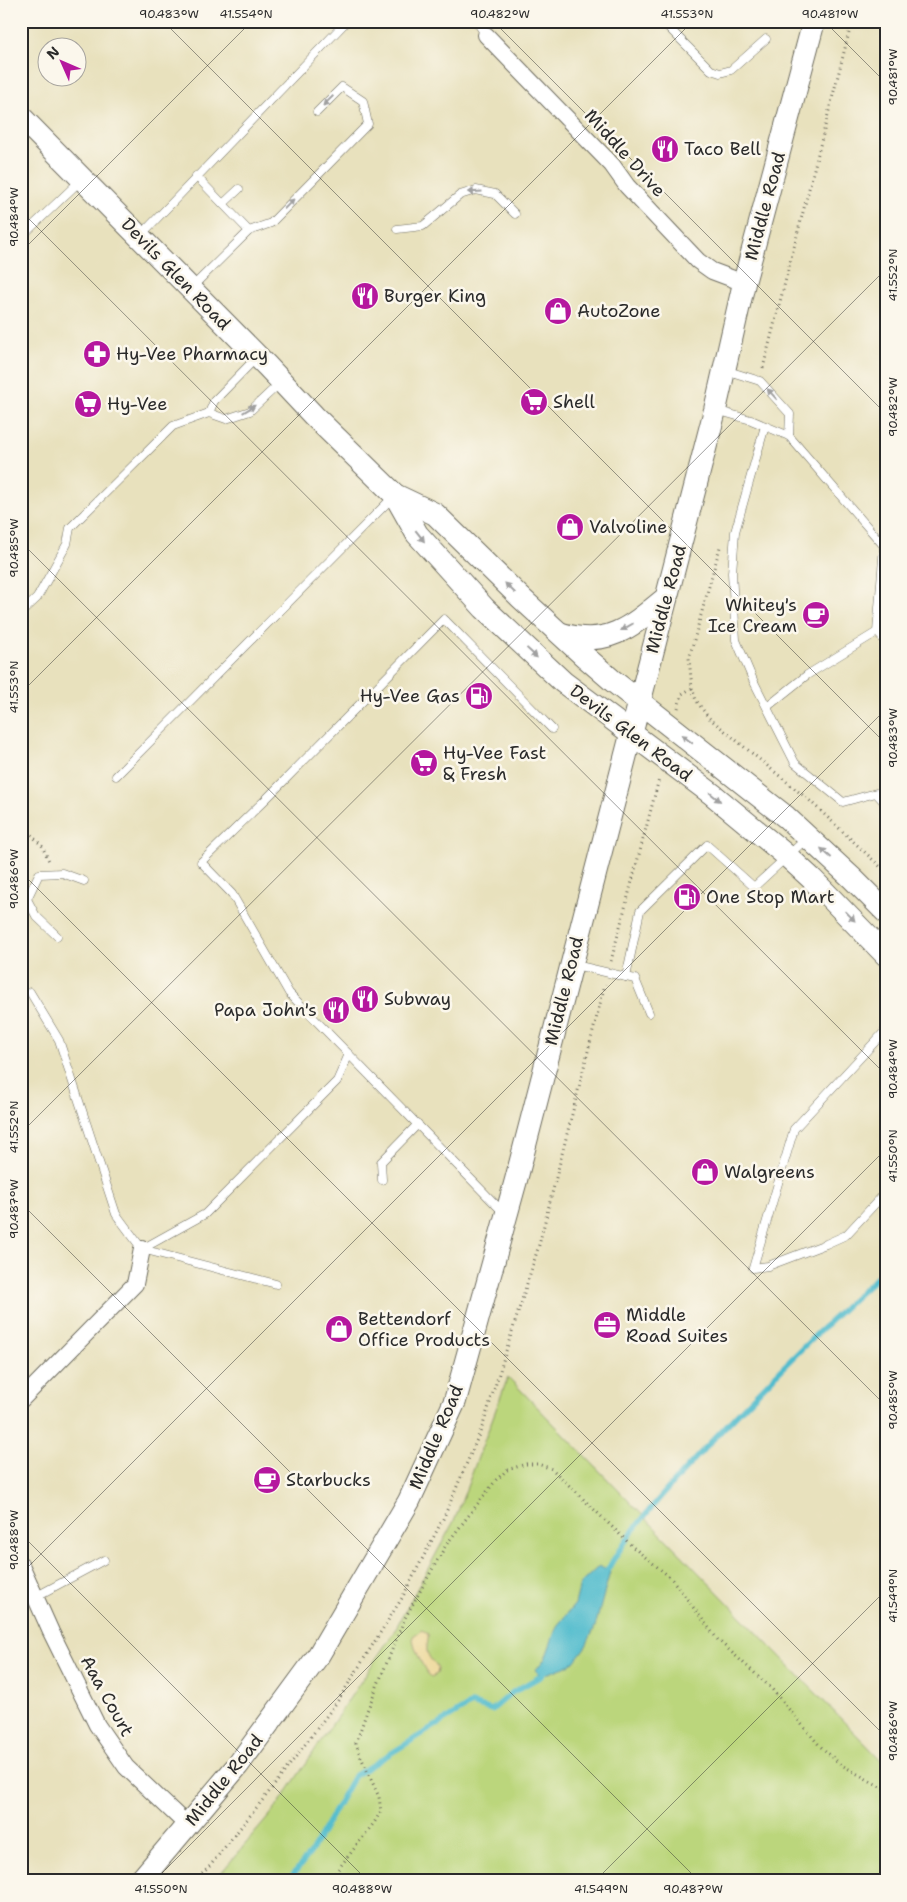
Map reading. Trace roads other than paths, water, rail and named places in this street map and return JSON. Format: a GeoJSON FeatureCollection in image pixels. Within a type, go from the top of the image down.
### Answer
{"type":"FeatureCollection","features":[{"type":"Feature","properties":{"kind":"main road","name":"Middle Road"},"geometry":{"type":"LineString","coordinates":[[140,1881],[238,1766],[318,1656],[409,1501],[455,1401],[506,1215],[640,702],[725,370],[744,283],[814,21]]}},
{"type":"Feature","properties":{"kind":"main road","name":"Devils Glen Road"},"geometry":{"type":"LineString","coordinates":[[21,117],[395,495],[417,534],[484,608],[563,682],[712,794],[787,856],[886,955]]}},
{"type":"Feature","properties":{"kind":"main road","name":"Devils Glen Road"},"geometry":{"type":"LineString","coordinates":[[395,495],[435,514],[520,598],[613,681],[753,790],[808,837],[886,912]]}},
{"type":"Feature","properties":{"kind":"main road"},"geometry":{"type":"LineString","coordinates":[[562,634],[575,638],[601,639],[621,631],[641,619],[666,598]]}},
{"type":"Feature","properties":{"kind":"street","name":"Middle Drive"},"geometry":{"type":"LineString","coordinates":[[486,35],[612,165],[627,186],[698,261],[712,271],[744,283]]}},
{"type":"Feature","properties":{"kind":"street"},"geometry":{"type":"LineString","coordinates":[[21,1400],[135,1284],[142,1248]]}},
{"type":"Feature","properties":{"kind":"street","name":"Aaa Court"},"geometry":{"type":"LineString","coordinates":[[21,1565],[97,1725],[126,1767],[187,1825]]}},
{"type":"Feature","properties":{"kind":"lane"},"geometry":{"type":"LineString","coordinates":[[140,236],[347,21]]}},
{"type":"Feature","properties":{"kind":"lane"},"geometry":{"type":"LineString","coordinates":[[476,21],[486,35]]}},
{"type":"Feature","properties":{"kind":"lane"},"geometry":{"type":"LineString","coordinates":[[662,21],[711,70],[720,73],[731,70],[766,39]]}},
{"type":"Feature","properties":{"kind":"lane"},"geometry":{"type":"LineString","coordinates":[[191,289],[249,231],[271,223],[368,124],[363,101],[342,87],[317,112]]}},
{"type":"Feature","properties":{"kind":"lane"},"geometry":{"type":"LineString","coordinates":[[196,176],[249,231]]}},
{"type":"Feature","properties":{"kind":"lane"},"geometry":{"type":"LineString","coordinates":[[21,238],[82,179]]}},
{"type":"Feature","properties":{"kind":"lane"},"geometry":{"type":"LineString","coordinates":[[224,204],[239,189]]}},
{"type":"Feature","properties":{"kind":"lane"},"geometry":{"type":"LineString","coordinates":[[397,229],[423,226],[460,195],[476,190],[495,194],[515,214]]}},
{"type":"Feature","properties":{"kind":"lane"},"geometry":{"type":"LineString","coordinates":[[209,413],[214,400],[258,357]]}},
{"type":"Feature","properties":{"kind":"lane"},"geometry":{"type":"LineString","coordinates":[[725,370],[760,381],[790,414],[789,436]]}},
{"type":"Feature","properties":{"kind":"lane"},"geometry":{"type":"LineString","coordinates":[[21,613],[38,598],[67,544],[70,528],[173,426],[209,413],[226,419],[250,411],[281,381]]}},
{"type":"Feature","properties":{"kind":"lane"},"geometry":{"type":"LineString","coordinates":[[715,410],[751,420],[789,436],[884,546],[877,632],[886,642]]}},
{"type":"Feature","properties":{"kind":"lane"},"geometry":{"type":"LineString","coordinates":[[765,426],[735,532],[732,573],[736,640],[795,763],[843,802],[876,793],[886,804]]}},
{"type":"Feature","properties":{"kind":"lane"},"geometry":{"type":"LineString","coordinates":[[116,776],[395,495]]}},
{"type":"Feature","properties":{"kind":"lane"},"geometry":{"type":"LineString","coordinates":[[506,1215],[289,992],[232,894],[201,862],[281,785],[444,619],[552,729]]}},
{"type":"Feature","properties":{"kind":"lane"},"geometry":{"type":"LineString","coordinates":[[767,707],[807,675],[877,632]]}},
{"type":"Feature","properties":{"kind":"lane"},"geometry":{"type":"LineString","coordinates":[[626,977],[640,911],[707,844],[754,887],[808,837]]}},
{"type":"Feature","properties":{"kind":"lane"},"geometry":{"type":"LineString","coordinates":[[57,936],[36,916],[27,900],[39,874],[62,873],[84,880]]}},
{"type":"Feature","properties":{"kind":"lane"},"geometry":{"type":"LineString","coordinates":[[571,964],[635,979],[649,1012]]}},
{"type":"Feature","properties":{"kind":"lane"},"geometry":{"type":"LineString","coordinates":[[30,992],[59,1040],[116,1214],[142,1248],[276,1284]]}},
{"type":"Feature","properties":{"kind":"lane"},"geometry":{"type":"LineString","coordinates":[[886,1030],[794,1129],[752,1268],[768,1266],[826,1244],[846,1234],[886,1192]]}},
{"type":"Feature","properties":{"kind":"lane"},"geometry":{"type":"LineString","coordinates":[[142,1248],[206,1214],[337,1081],[349,1054]]}},
{"type":"Feature","properties":{"kind":"lane"},"geometry":{"type":"LineString","coordinates":[[382,1180],[381,1162],[418,1124]]}},
{"type":"Feature","properties":{"kind":"lane"},"geometry":{"type":"LineString","coordinates":[[35,1597],[104,1560]]}},
{"type":"Feature","properties":{"kind":"water"},"geometry":{"type":"Polygon","coordinates":[[[599,1566],[610,1572],[595,1627],[586,1646],[574,1662],[541,1676],[535,1670],[545,1659],[557,1626],[575,1604],[580,1584],[599,1566]]]}},
{"type":"Feature","properties":{"kind":"waterway"},"geometry":{"type":"LineString","coordinates":[[604,1576],[614,1558],[638,1525],[691,1463],[839,1312],[886,1269]]}},
{"type":"Feature","properties":{"kind":"waterway"},"geometry":{"type":"LineString","coordinates":[[288,1881],[311,1852],[354,1776],[471,1704],[492,1710],[513,1692],[541,1676],[545,1671]]}},
{"type":"Feature","properties":{"kind":"place","name":"Taco Bell"},"geometry":{"type":"Point","coordinates":[665,149]}},
{"type":"Feature","properties":{"kind":"place","name":"Burger King"},"geometry":{"type":"Point","coordinates":[365,296]}},
{"type":"Feature","properties":{"kind":"place","name":"AutoZone"},"geometry":{"type":"Point","coordinates":[558,311]}},
{"type":"Feature","properties":{"kind":"place","name":"Hy-Vee Pharmacy"},"geometry":{"type":"Point","coordinates":[97,354]}},
{"type":"Feature","properties":{"kind":"place","name":"Shell"},"geometry":{"type":"Point","coordinates":[534,402]}},
{"type":"Feature","properties":{"kind":"place","name":"Hy-Vee"},"geometry":{"type":"Point","coordinates":[88,404]}},
{"type":"Feature","properties":{"kind":"place","name":"Valvoline"},"geometry":{"type":"Point","coordinates":[570,527]}},
{"type":"Feature","properties":{"kind":"place","name":"Whitey's Ice Cream"},"geometry":{"type":"Point","coordinates":[816,615]}},
{"type":"Feature","properties":{"kind":"place","name":"Hy-Vee Gas"},"geometry":{"type":"Point","coordinates":[479,696]}},
{"type":"Feature","properties":{"kind":"place","name":"Hy-Vee Fast & Fresh"},"geometry":{"type":"Point","coordinates":[424,763]}},
{"type":"Feature","properties":{"kind":"place","name":"One Stop Mart"},"geometry":{"type":"Point","coordinates":[687,897]}},
{"type":"Feature","properties":{"kind":"place","name":"Subway"},"geometry":{"type":"Point","coordinates":[365,999]}},
{"type":"Feature","properties":{"kind":"place","name":"Papa John's"},"geometry":{"type":"Point","coordinates":[336,1010]}},
{"type":"Feature","properties":{"kind":"place","name":"Walgreens"},"geometry":{"type":"Point","coordinates":[705,1172]}},
{"type":"Feature","properties":{"kind":"place","name":"Middle Road Suites"},"geometry":{"type":"Point","coordinates":[607,1325]}},
{"type":"Feature","properties":{"kind":"place","name":"Bettendorf Office Products"},"geometry":{"type":"Point","coordinates":[339,1329]}},
{"type":"Feature","properties":{"kind":"place","name":"Starbucks"},"geometry":{"type":"Point","coordinates":[267,1480]}}]}
